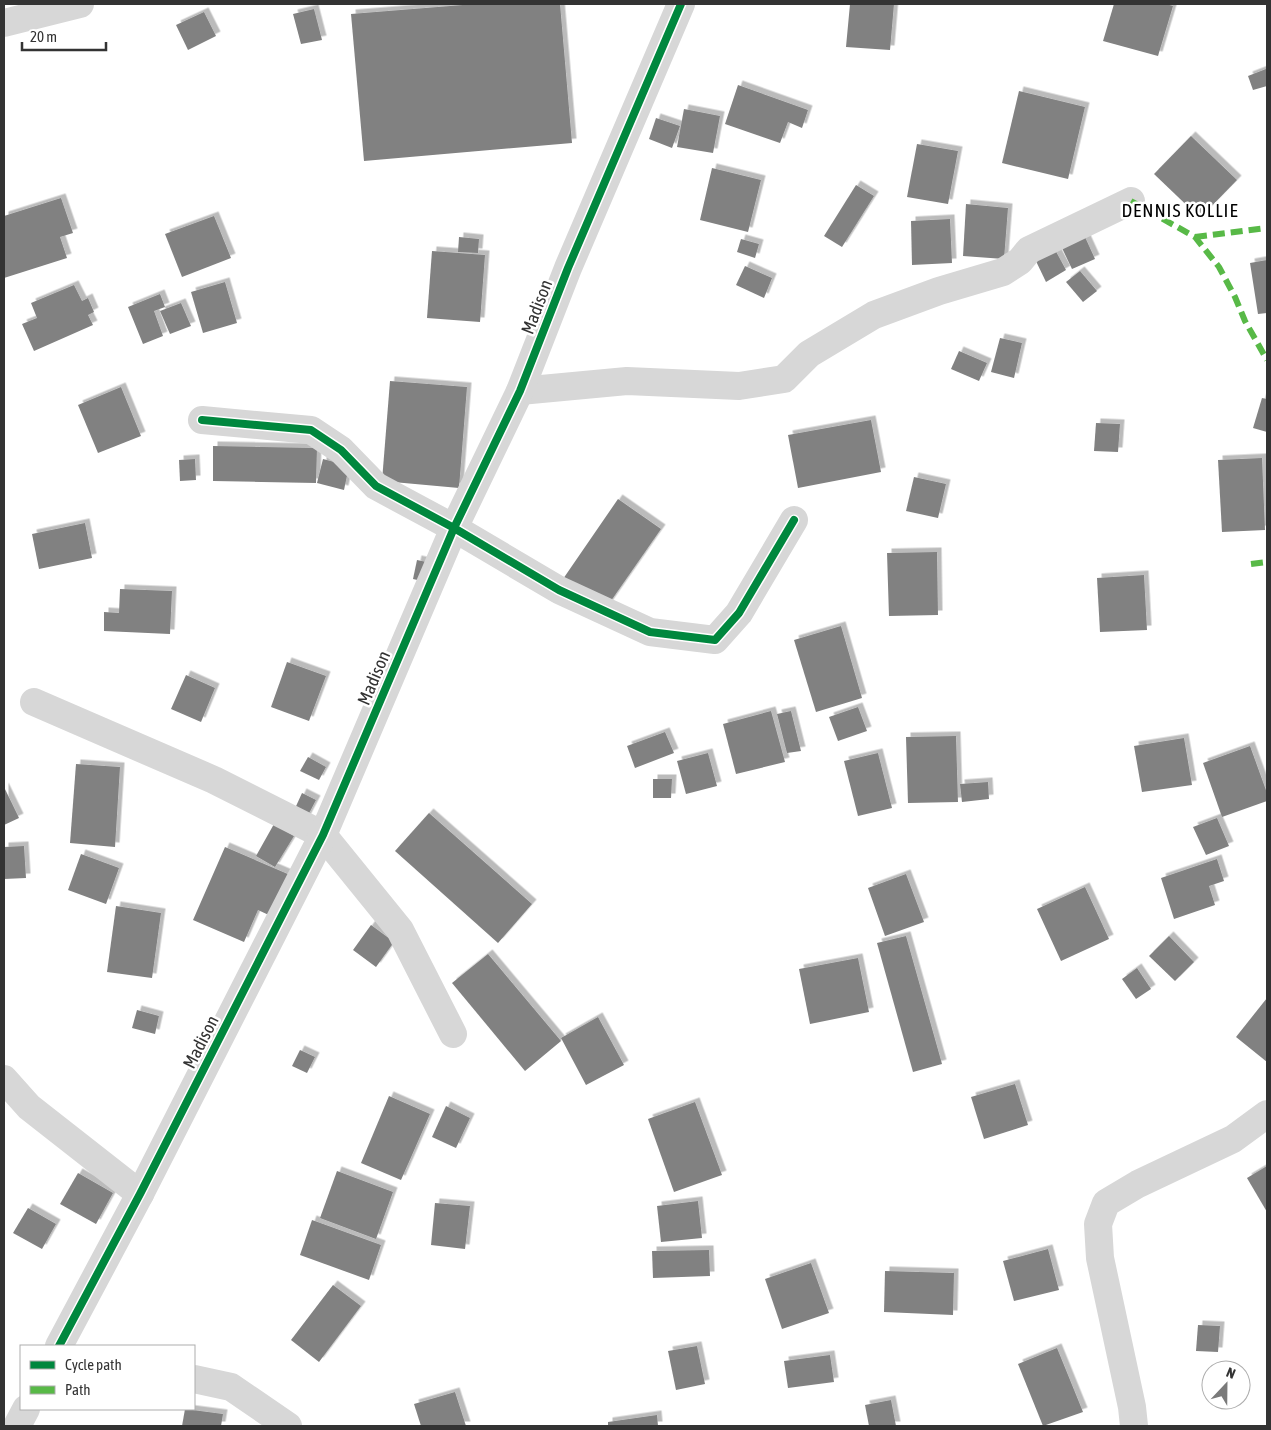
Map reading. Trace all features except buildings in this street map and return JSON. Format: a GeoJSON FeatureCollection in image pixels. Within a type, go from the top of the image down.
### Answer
{"type":"FeatureCollection","features":[{"type":"Feature","properties":{"kind":"street"},"geometry":{"type":"LineString","coordinates":[[4,23],[80,4]]}},
{"type":"Feature","properties":{"kind":"street","name":"Madison"},"geometry":{"type":"LineString","coordinates":[[59,1345],[140,1194],[323,835],[454,528],[520,391],[568,268],[681,4]]}},
{"type":"Feature","properties":{"kind":"street"},"geometry":{"type":"LineString","coordinates":[[520,391],[627,381],[740,386],[784,379],[809,354],[874,315],[939,291],[1003,272],[1020,261],[1029,250],[1131,201]]}},
{"type":"Feature","properties":{"kind":"street"},"geometry":{"type":"LineString","coordinates":[[202,420],[312,430],[341,450],[376,486],[454,528],[559,590],[650,632],[715,640],[739,612],[794,520]]}},
{"type":"Feature","properties":{"kind":"street"},"geometry":{"type":"LineString","coordinates":[[34,702],[214,780],[323,835],[400,930],[453,1034]]}},
{"type":"Feature","properties":{"kind":"street"},"geometry":{"type":"LineString","coordinates":[[4,1079],[30,1107],[140,1194]]}},
{"type":"Feature","properties":{"kind":"street"},"geometry":{"type":"LineString","coordinates":[[1134,1426],[1132,1406],[1100,1258],[1098,1224],[1106,1203],[1138,1184],[1233,1139],[1267,1114]]}},
{"type":"Feature","properties":{"kind":"street"},"geometry":{"type":"LineString","coordinates":[[195,1379],[231,1387],[288,1426]]}},
{"type":"Feature","properties":{"kind":"street"},"geometry":{"type":"LineString","coordinates":[[17,1426],[25,1410]]}},
{"type":"Feature","properties":{"kind":"marked path"},"geometry":{"type":"LineString","coordinates":[[1131,201],[1195,237],[1219,267],[1245,321],[1267,360]]}},
{"type":"Feature","properties":{"kind":"marked path"},"geometry":{"type":"LineString","coordinates":[[1195,237],[1267,228]]}},
{"type":"Feature","properties":{"kind":"marked path"},"geometry":{"type":"LineString","coordinates":[[1251,564],[1267,562]]}},
{"type":"Feature","properties":{"kind":"cycle path"},"geometry":{"type":"LineString","coordinates":[[60,1345],[140,1194],[323,835],[454,528],[520,391],[568,268],[681,4]]}},
{"type":"Feature","properties":{"kind":"cycle path"},"geometry":{"type":"LineString","coordinates":[[202,420],[311,430],[341,450],[376,486],[454,528],[559,590],[650,632],[715,640],[739,613],[794,520]]}},
{"type":"Feature","properties":{"kind":"district","name":"DENNIS KOLLIE"},"geometry":{"type":"Point","coordinates":[1180,210]}}]}
